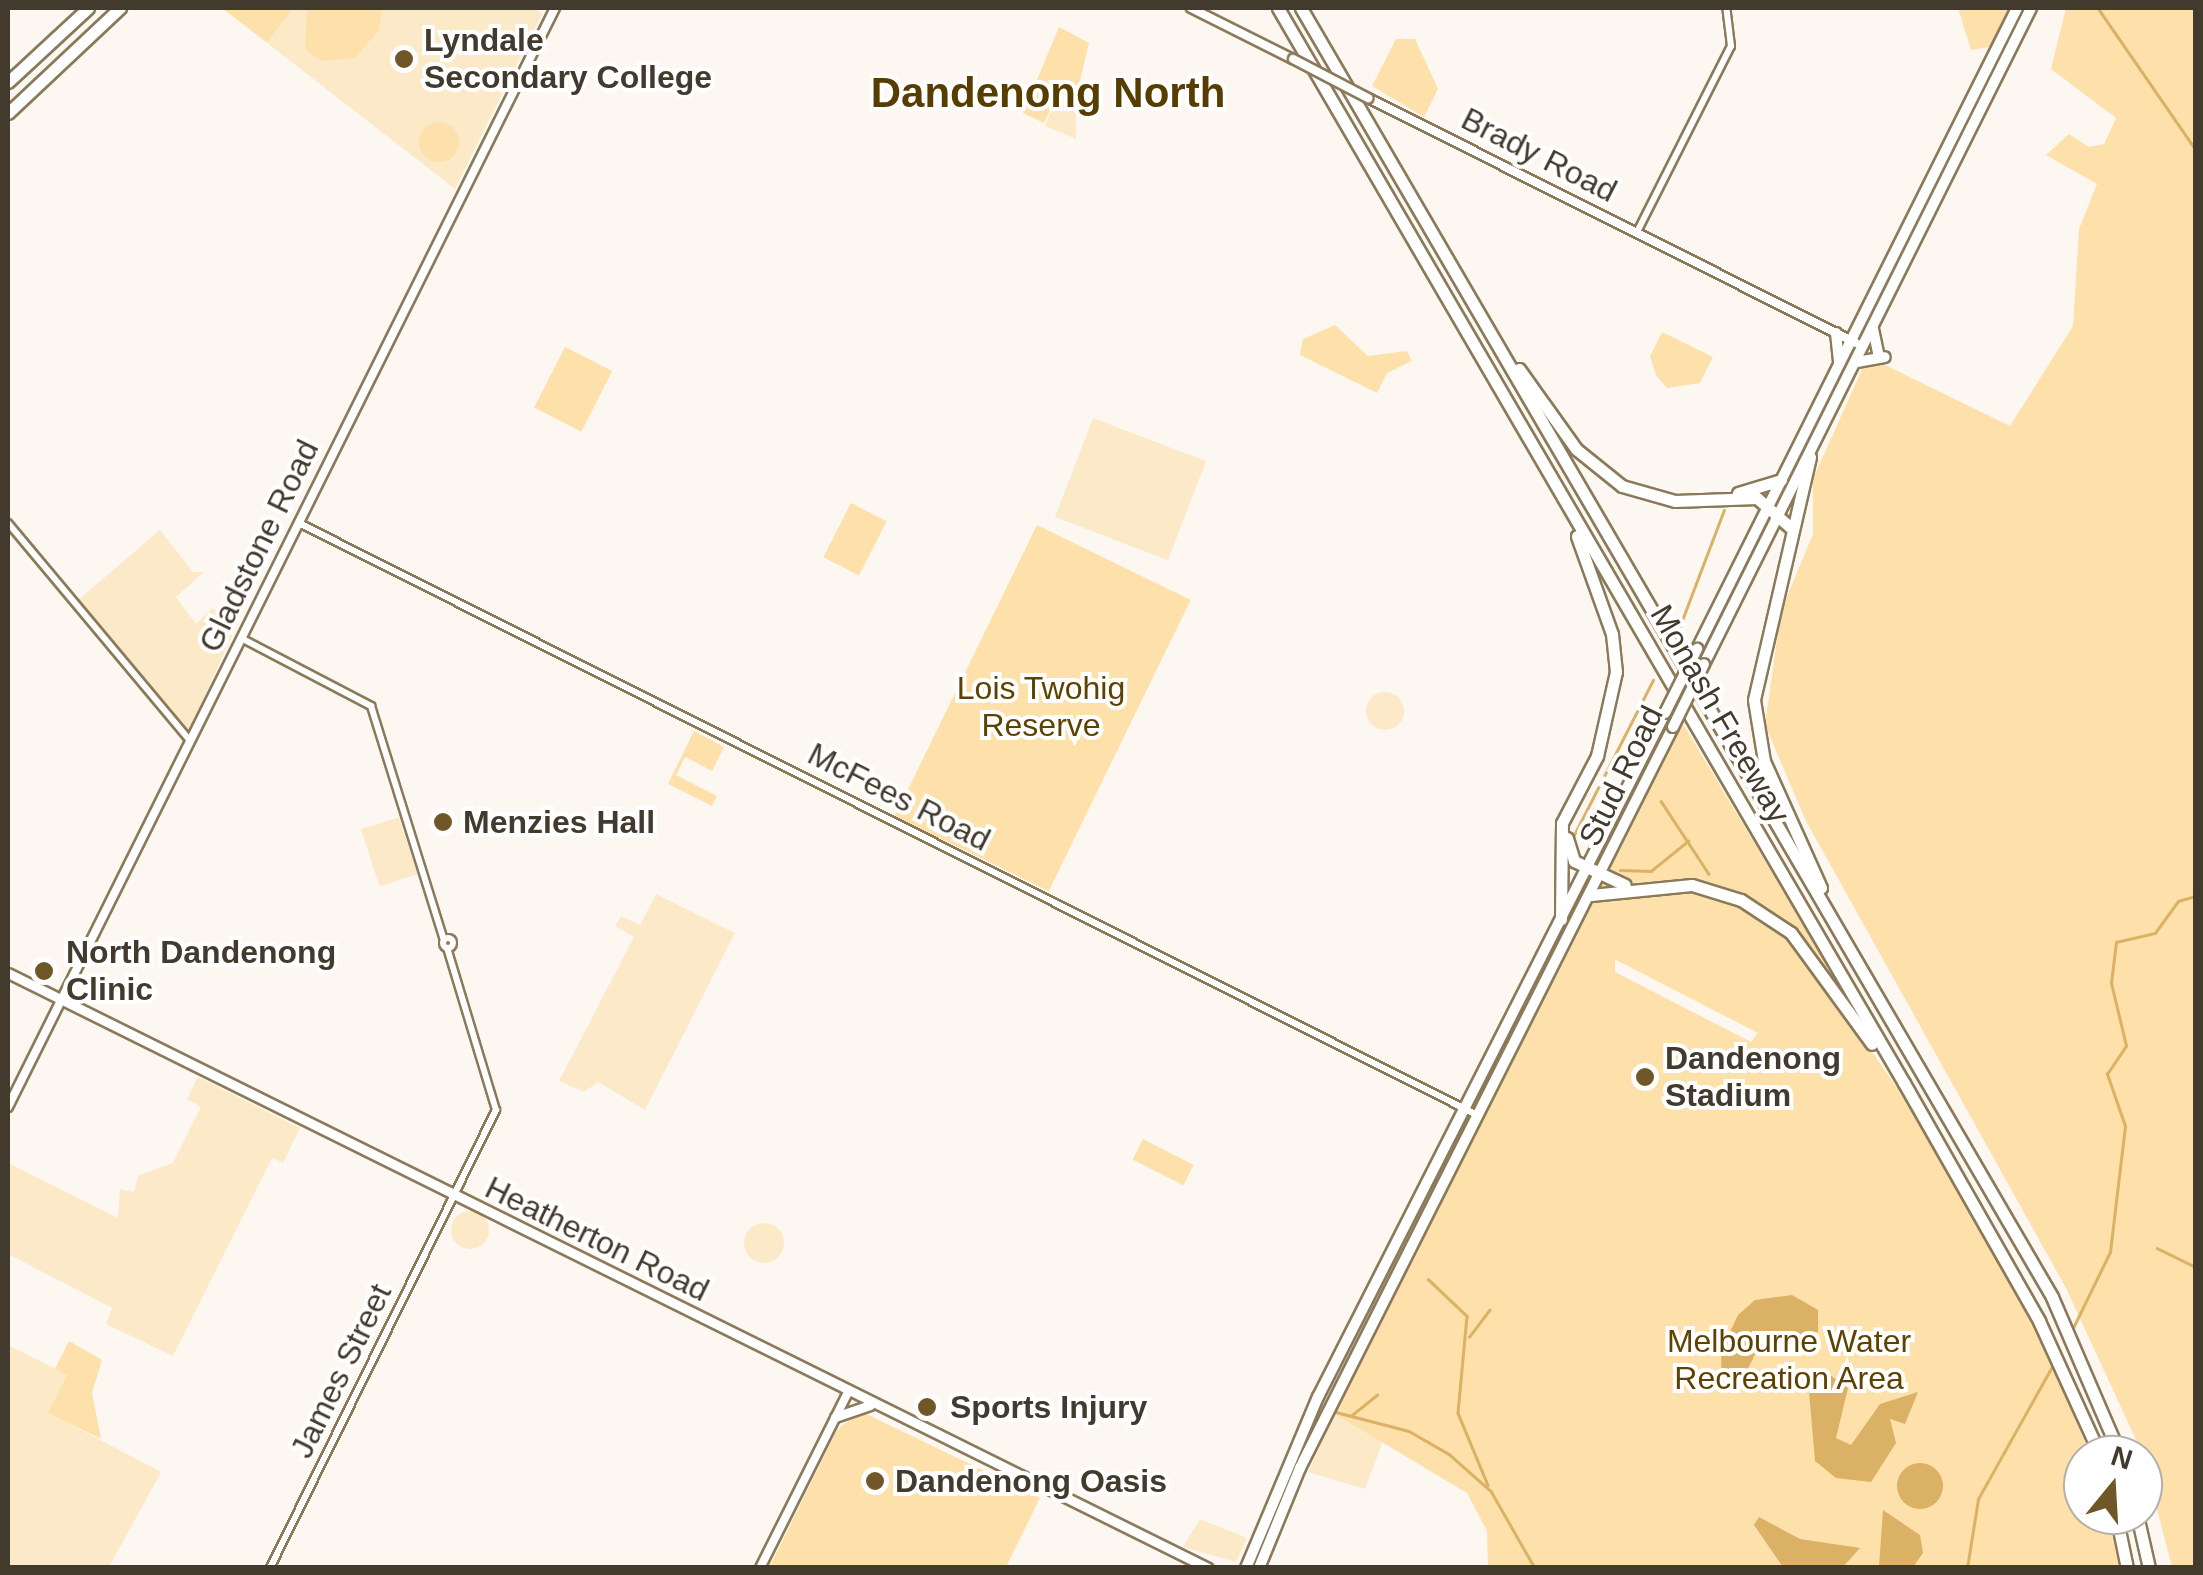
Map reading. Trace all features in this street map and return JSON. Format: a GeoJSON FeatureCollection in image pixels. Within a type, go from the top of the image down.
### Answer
{"type":"FeatureCollection","features":[{"type":"Feature","properties":{"kind":"highway"},"geometry":{"type":"LineString","coordinates":[[8,82],[88,8]]}},
{"type":"Feature","properties":{"kind":"highway"},"geometry":{"type":"LineString","coordinates":[[8,113],[120,8]]}},
{"type":"Feature","properties":{"kind":"highway","name":"Monash Freeway"},"geometry":{"type":"LineString","coordinates":[[1278,8],[2039,1321],[2092,1435]]}},
{"type":"Feature","properties":{"kind":"highway","name":"Monash Freeway"},"geometry":{"type":"LineString","coordinates":[[1301,8],[2052,1296],[2083,1357],[2112,1435]]}},
{"type":"Feature","properties":{"kind":"highway","name":"Stud Road"},"geometry":{"type":"LineString","coordinates":[[1249,1566],[1318,1397],[2017,8]]}},
{"type":"Feature","properties":{"kind":"highway","name":"Stud Road"},"geometry":{"type":"LineString","coordinates":[[1249,1566],[1267,1552],[1300,1468],[1810,458],[2030,8]]}},
{"type":"Feature","properties":{"kind":"highway"},"geometry":{"type":"LineString","coordinates":[[1475,308],[1600,471],[1643,495],[1769,504],[1781,512],[1790,531]]}},
{"type":"Feature","properties":{"kind":"highway"},"geometry":{"type":"LineString","coordinates":[[1839,363],[1833,331],[1857,326]]}},
{"type":"Feature","properties":{"kind":"highway"},"geometry":{"type":"LineString","coordinates":[[1856,362],[1881,355],[1873,329]]}},
{"type":"Feature","properties":{"kind":"highway"},"geometry":{"type":"LineString","coordinates":[[1810,458],[1754,673],[1756,726],[1846,943]]}},
{"type":"Feature","properties":{"kind":"highway"},"geometry":{"type":"LineString","coordinates":[[1720,500],[1781,480]]}},
{"type":"Feature","properties":{"kind":"highway"},"geometry":{"type":"LineString","coordinates":[[1558,491],[1615,651],[1607,727],[1560,838],[1561,919]]}},
{"type":"Feature","properties":{"kind":"highway"},"geometry":{"type":"LineString","coordinates":[[1576,795],[1567,848],[1601,874],[1640,886]]}},
{"type":"Feature","properties":{"kind":"highway"},"geometry":{"type":"LineString","coordinates":[[1591,895],[1640,886],[1716,890],[1791,934],[1924,1120]]}},
{"type":"Feature","properties":{"kind":"highway"},"geometry":{"type":"LineString","coordinates":[[2120,1535],[2127,1568]]}},
{"type":"Feature","properties":{"kind":"highway"},"geometry":{"type":"LineString","coordinates":[[2142,1535],[2149,1568]]}},
{"type":"Feature","properties":{"kind":"highway"},"geometry":{"type":"LineString","coordinates":[[1267,1552],[1269,1568]]}},
{"type":"Feature","properties":{"kind":"main road","name":"Gladstone Road"},"geometry":{"type":"LineString","coordinates":[[8,1107],[554,8]]}},
{"type":"Feature","properties":{"kind":"main road","name":"Brady Road"},"geometry":{"type":"LineString","coordinates":[[1191,8],[1864,347]]}},
{"type":"Feature","properties":{"kind":"main road","name":"Heatherton Road"},"geometry":{"type":"LineString","coordinates":[[8,973],[1208,1568]]}},
{"type":"Feature","properties":{"kind":"main road"},"geometry":{"type":"LineString","coordinates":[[760,1568],[848,1392]]}},
{"type":"Feature","properties":{"kind":"main road"},"geometry":{"type":"LineString","coordinates":[[835,1417],[873,1404]]}},
{"type":"Feature","properties":{"kind":"main road","name":"Heatherton Road"},"geometry":{"type":"LineString","coordinates":[[1165,1549],[1195,1568]]}},
{"type":"Feature","properties":{"kind":"street"},"geometry":{"type":"LineString","coordinates":[[1638,232],[1731,46],[1726,8]]}},
{"type":"Feature","properties":{"kind":"street"},"geometry":{"type":"LineString","coordinates":[[8,522],[190,742]]}},
{"type":"Feature","properties":{"kind":"street","name":"McFees Road"},"geometry":{"type":"LineString","coordinates":[[298,523],[1478,1115]]}},
{"type":"Feature","properties":{"kind":"street","name":"James Street"},"geometry":{"type":"LineString","coordinates":[[241,638],[371,706],[494,1081],[488,1131],[270,1568]]}},
{"type":"Feature","properties":{"kind":"shaded area","name":"Lyndale Secondary College"},"geometry":{"type":"Polygon","coordinates":[[[222,8],[535,8],[542,14],[455,189],[222,8]]]}},
{"type":"Feature","properties":{"kind":"shaded area"},"geometry":{"type":"Polygon","coordinates":[[[1060,89],[1076,97],[1076,139],[1045,126],[1060,89]]]}},
{"type":"Feature","properties":{"kind":"shaded area"},"geometry":{"type":"Polygon","coordinates":[[[1093,418],[1206,461],[1168,560],[1055,517],[1093,418]]]}},
{"type":"Feature","properties":{"kind":"shaded area"},"geometry":{"type":"Polygon","coordinates":[[[160,530],[193,572],[204,572],[176,597],[196,624],[212,608],[238,623],[186,736],[76,602],[160,530]]]}},
{"type":"Feature","properties":{"kind":"shaded area"},"geometry":{"type":"Polygon","coordinates":[[[1385,692],[1398,698],[1404,711],[1398,724],[1385,730],[1372,724],[1366,711],[1372,698],[1385,692]]]}},
{"type":"Feature","properties":{"kind":"shaded area"},"geometry":{"type":"Polygon","coordinates":[[[399,817],[418,874],[379,886],[361,829],[399,817]]]}},
{"type":"Feature","properties":{"kind":"shaded area"},"geometry":{"type":"Polygon","coordinates":[[[656,894],[735,933],[645,1110],[598,1082],[584,1092],[559,1081],[634,937],[615,926],[621,916],[640,925],[656,894]]]}},
{"type":"Feature","properties":{"kind":"shaded area"},"geometry":{"type":"Polygon","coordinates":[[[198,1077],[300,1128],[283,1163],[272,1158],[173,1356],[106,1324],[112,1308],[8,1254],[8,1163],[118,1218],[120,1189],[134,1192],[138,1176],[173,1163],[201,1107],[187,1099],[198,1077]]]}},
{"type":"Feature","properties":{"kind":"shaded area"},"geometry":{"type":"Polygon","coordinates":[[[470,1211],[483,1217],[489,1230],[483,1243],[470,1249],[457,1243],[451,1230],[457,1217],[470,1211]]]}},
{"type":"Feature","properties":{"kind":"shaded area"},"geometry":{"type":"Polygon","coordinates":[[[764,1223],[778,1229],[784,1243],[778,1257],[764,1263],[750,1257],[744,1243],[750,1229],[764,1223]]]}},
{"type":"Feature","properties":{"kind":"shaded area"},"geometry":{"type":"Polygon","coordinates":[[[1792,1295],[1818,1310],[1818,1332],[1759,1347],[1736,1392],[1722,1392],[1721,1351],[1738,1315],[1755,1300],[1792,1295]]]}},
{"type":"Feature","properties":{"kind":"shaded area"},"geometry":{"type":"Polygon","coordinates":[[[8,1345],[68,1375],[49,1413],[161,1472],[109,1567],[8,1567],[8,1345]]]}},
{"type":"Feature","properties":{"kind":"shaded area"},"geometry":{"type":"Polygon","coordinates":[[[1822,1369],[1848,1388],[1836,1438],[1851,1445],[1880,1404],[1918,1392],[1905,1424],[1890,1419],[1896,1443],[1871,1482],[1836,1478],[1815,1461],[1808,1380],[1822,1369]]]}},
{"type":"Feature","properties":{"kind":"shaded area"},"geometry":{"type":"Polygon","coordinates":[[[1335,1414],[1384,1439],[1365,1489],[1308,1472],[1335,1414]]]}},
{"type":"Feature","properties":{"kind":"shaded area"},"geometry":{"type":"Polygon","coordinates":[[[1920,1463],[1937,1469],[1943,1486],[1937,1503],[1920,1509],[1903,1503],[1897,1486],[1903,1469],[1920,1463]]]}},
{"type":"Feature","properties":{"kind":"shaded area"},"geometry":{"type":"Polygon","coordinates":[[[1883,1510],[1920,1535],[1923,1553],[1913,1567],[1879,1567],[1883,1510]]]}},
{"type":"Feature","properties":{"kind":"shaded area"},"geometry":{"type":"Polygon","coordinates":[[[1759,1517],[1800,1539],[1860,1548],[1843,1567],[1783,1567],[1754,1525],[1759,1517]]]}},
{"type":"Feature","properties":{"kind":"shaded area"},"geometry":{"type":"Polygon","coordinates":[[[1200,1519],[1247,1538],[1236,1562],[1183,1547],[1200,1519]]]}},
{"type":"Feature","properties":{"kind":"green space"},"geometry":{"type":"Polygon","coordinates":[[[222,8],[293,8],[267,42],[222,8]]]}},
{"type":"Feature","properties":{"kind":"green space"},"geometry":{"type":"Polygon","coordinates":[[[307,8],[382,8],[379,30],[355,58],[321,61],[305,49],[307,8]]]}},
{"type":"Feature","properties":{"kind":"green space"},"geometry":{"type":"Polygon","coordinates":[[[1958,8],[2011,8],[1990,47],[1971,50],[1958,8]]]}},
{"type":"Feature","properties":{"kind":"green space"},"geometry":{"type":"Polygon","coordinates":[[[2066,8],[2195,8],[2195,1567],[2172,1567],[2163,1532],[2163,1435],[2134,1435],[2066,1288],[1806,821],[1765,725],[1781,611],[1813,534],[1813,479],[1863,367],[1881,363],[2010,426],[2073,326],[2079,229],[2097,184],[2046,155],[2069,134],[2089,147],[2104,144],[2116,118],[2051,69],[2066,8]]]}},
{"type":"Feature","properties":{"kind":"green space"},"geometry":{"type":"Polygon","coordinates":[[[1059,27],[1089,43],[1076,97],[1060,90],[1044,123],[1023,113],[1059,27]]]}},
{"type":"Feature","properties":{"kind":"green space"},"geometry":{"type":"Polygon","coordinates":[[[1396,39],[1415,39],[1438,89],[1424,117],[1372,86],[1396,39]]]}},
{"type":"Feature","properties":{"kind":"green space"},"geometry":{"type":"Polygon","coordinates":[[[439,122],[453,128],[459,142],[453,156],[439,162],[425,156],[419,142],[425,128],[439,122]]]}},
{"type":"Feature","properties":{"kind":"green space"},"geometry":{"type":"Polygon","coordinates":[[[1335,325],[1368,356],[1407,351],[1412,361],[1387,373],[1377,393],[1300,355],[1303,339],[1335,325]]]}},
{"type":"Feature","properties":{"kind":"green space"},"geometry":{"type":"Polygon","coordinates":[[[1662,332],[1713,357],[1700,383],[1667,388],[1656,375],[1650,356],[1662,332]]]}},
{"type":"Feature","properties":{"kind":"green space"},"geometry":{"type":"Polygon","coordinates":[[[565,347],[612,371],[581,432],[534,408],[565,347]]]}},
{"type":"Feature","properties":{"kind":"green space"},"geometry":{"type":"Polygon","coordinates":[[[851,503],[887,521],[859,576],[823,557],[851,503]]]}},
{"type":"Feature","properties":{"kind":"green space","name":"Lois Twohig Reserve"},"geometry":{"type":"Polygon","coordinates":[[[1037,525],[1191,600],[1049,891],[895,816],[1037,525]]]}},
{"type":"Feature","properties":{"kind":"green space","name":"Melbourne Water Recreation Area"},"geometry":{"type":"Polygon","coordinates":[[[1682,722],[1827,965],[1824,984],[1898,1089],[2036,1326],[2082,1435],[2063,1435],[2063,1535],[2112,1535],[2120,1567],[1488,1567],[1487,1531],[1467,1493],[1335,1414],[1682,722]],[[1615,960],[1615,972],[1751,1042],[1758,1033],[1615,960]]]}},
{"type":"Feature","properties":{"kind":"green space"},"geometry":{"type":"Polygon","coordinates":[[[694,731],[724,747],[712,771],[685,757],[676,775],[717,796],[712,806],[668,784],[694,731]]]}},
{"type":"Feature","properties":{"kind":"green space"},"geometry":{"type":"Polygon","coordinates":[[[1143,1139],[1194,1165],[1183,1185],[1133,1159],[1143,1139]]]}},
{"type":"Feature","properties":{"kind":"green space"},"geometry":{"type":"Polygon","coordinates":[[[69,1341],[102,1360],[92,1393],[101,1439],[48,1413],[67,1375],[55,1369],[69,1341]]]}},
{"type":"Feature","properties":{"kind":"green space"},"geometry":{"type":"Polygon","coordinates":[[[860,1411],[1040,1498],[1006,1567],[769,1568],[837,1430],[860,1411]]]}},
{"type":"Feature","properties":{"kind":"waterway"},"geometry":{"type":"LineString","coordinates":[[2098,8],[2196,150]]}},
{"type":"Feature","properties":{"kind":"waterway"},"geometry":{"type":"LineString","coordinates":[[1678,631],[1724,510]]}},
{"type":"Feature","properties":{"kind":"waterway"},"geometry":{"type":"LineString","coordinates":[[1573,837],[1653,680]]}},
{"type":"Feature","properties":{"kind":"waterway"},"geometry":{"type":"LineString","coordinates":[[1661,801],[1709,874]]}},
{"type":"Feature","properties":{"kind":"waterway"},"geometry":{"type":"LineString","coordinates":[[1620,870],[1651,871],[1688,841]]}},
{"type":"Feature","properties":{"kind":"waterway"},"geometry":{"type":"LineString","coordinates":[[2071,1332],[2110,1252],[2125,1126],[2107,1074],[2126,1046],[2111,983],[2116,942],[2155,933],[2178,901],[2196,896]]}},
{"type":"Feature","properties":{"kind":"waterway"},"geometry":{"type":"LineString","coordinates":[[2157,1248],[2196,1267]]}},
{"type":"Feature","properties":{"kind":"waterway"},"geometry":{"type":"LineString","coordinates":[[1428,1279],[1467,1316],[1458,1413],[1488,1485]]}},
{"type":"Feature","properties":{"kind":"waterway"},"geometry":{"type":"LineString","coordinates":[[1469,1337],[1489,1310]]}},
{"type":"Feature","properties":{"kind":"waterway"},"geometry":{"type":"LineString","coordinates":[[1967,1568],[1978,1499],[2053,1365]]}},
{"type":"Feature","properties":{"kind":"waterway"},"geometry":{"type":"LineString","coordinates":[[1352,1415],[1377,1395]]}},
{"type":"Feature","properties":{"kind":"waterway"},"geometry":{"type":"LineString","coordinates":[[1336,1412],[1409,1431],[1449,1454],[1491,1491],[1535,1568]]}},
{"type":"Feature","properties":{"kind":"place","name":"Lyndale Secondary College"},"geometry":{"type":"Point","coordinates":[404,59]}},
{"type":"Feature","properties":{"kind":"place","name":"Menzies Hall"},"geometry":{"type":"Point","coordinates":[443,822]}},
{"type":"Feature","properties":{"kind":"place","name":"North Dandenong Clinic"},"geometry":{"type":"Point","coordinates":[44,971]}},
{"type":"Feature","properties":{"kind":"place","name":"Dandenong Stadium"},"geometry":{"type":"Point","coordinates":[1645,1077]}},
{"type":"Feature","properties":{"kind":"place","name":"Sports Injury"},"geometry":{"type":"Point","coordinates":[927,1407]}},
{"type":"Feature","properties":{"kind":"place","name":"Dandenong Oasis"},"geometry":{"type":"Point","coordinates":[875,1481]}},
{"type":"Feature","properties":{"kind":"district","name":"Dandenong North"},"geometry":{"type":"Point","coordinates":[1048,93]}}]}
